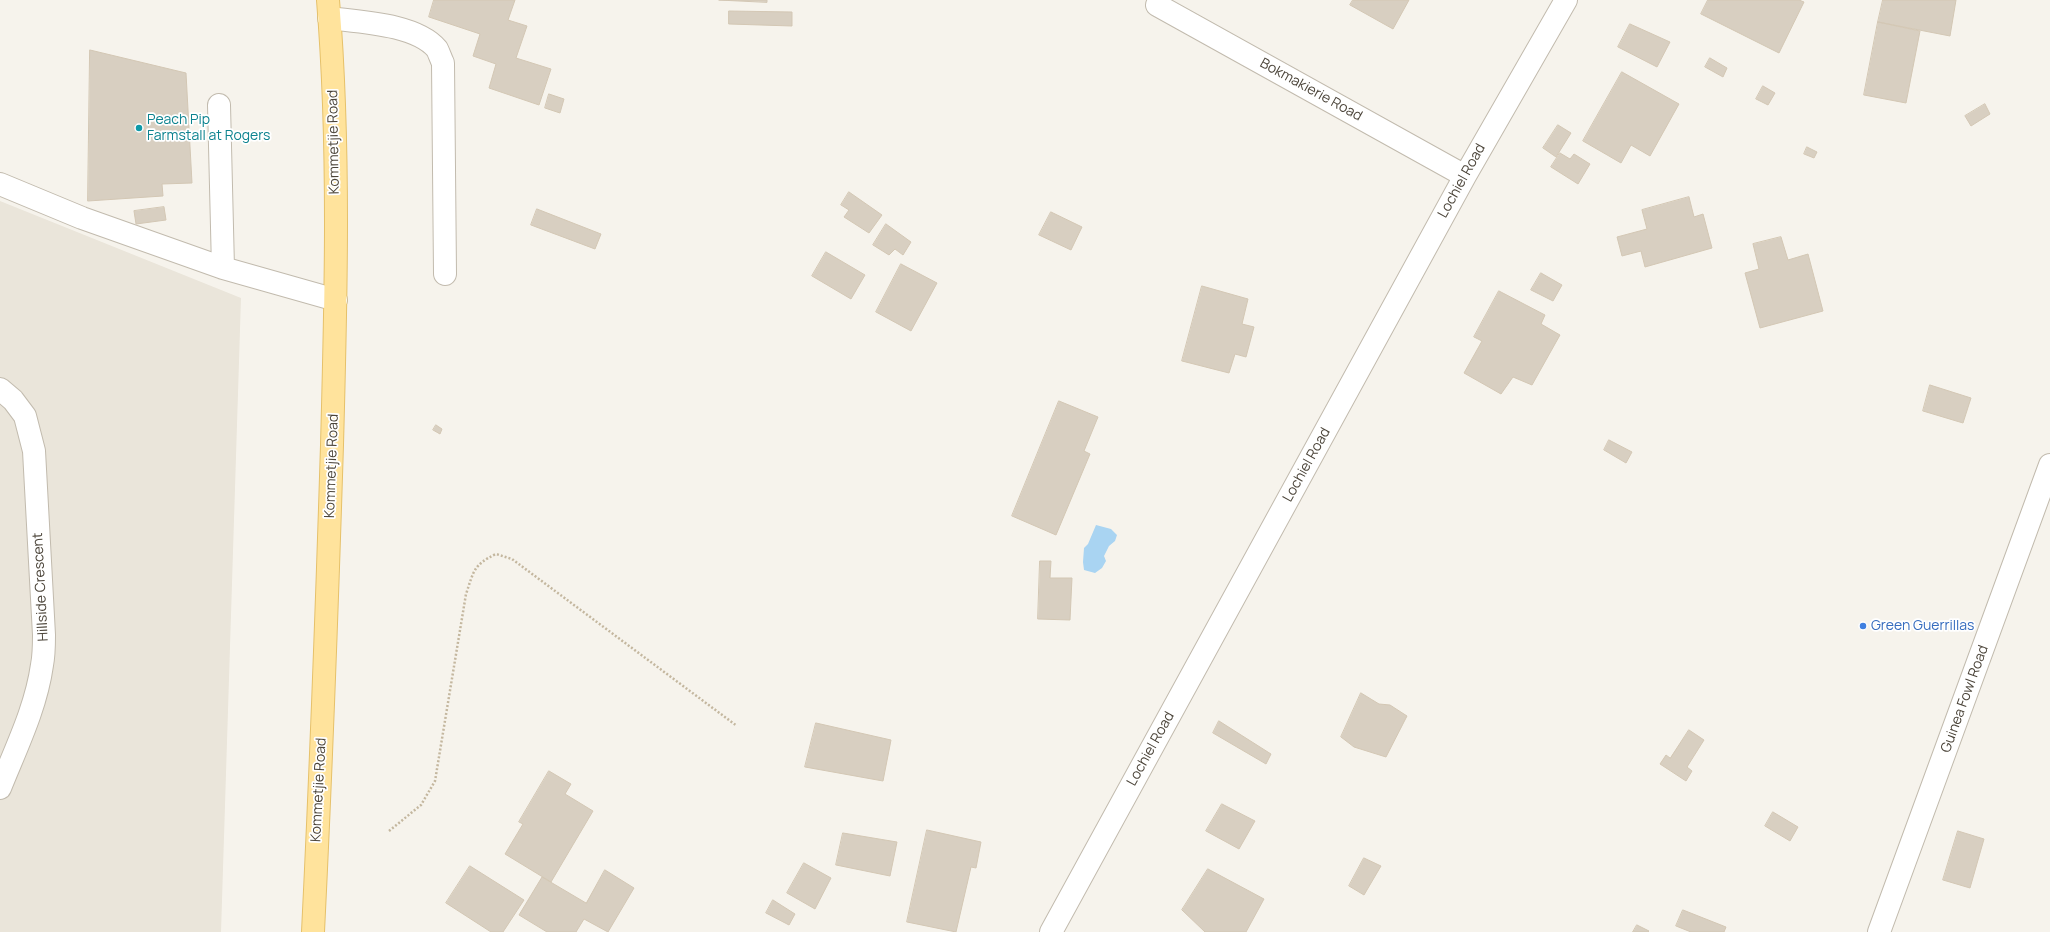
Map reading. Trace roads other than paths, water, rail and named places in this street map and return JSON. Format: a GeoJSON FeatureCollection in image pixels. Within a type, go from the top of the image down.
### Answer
{"type":"FeatureCollection","features":[{"type":"Feature","properties":{"kind":"main road","name":"Kommetjie Road"},"geometry":{"type":"LineString","coordinates":[[313,932],[328,594],[336,300],[333,74],[328,9]]}},
{"type":"Feature","properties":{"kind":"street","name":"Lochiel Road"},"geometry":{"type":"LineString","coordinates":[[1051,932],[1465,176],[1566,0]]}},
{"type":"Feature","properties":{"kind":"street","name":"Bokmakierie Road"},"geometry":{"type":"LineString","coordinates":[[1157,4],[1465,176]]}},
{"type":"Feature","properties":{"kind":"street"},"geometry":{"type":"LineString","coordinates":[[328,9],[403,28],[426,41],[436,49],[443,63],[445,274]]}},
{"type":"Feature","properties":{"kind":"street"},"geometry":{"type":"LineString","coordinates":[[219,105],[223,268]]}},
{"type":"Feature","properties":{"kind":"street"},"geometry":{"type":"LineString","coordinates":[[0,184],[82,218],[223,268],[336,300]]}},
{"type":"Feature","properties":{"kind":"street","name":"Hillside Crescent"},"geometry":{"type":"LineString","coordinates":[[0,390],[13,400],[25,416],[34,451],[44,634],[43,665],[38,687],[30,713],[0,788]]}},
{"type":"Feature","properties":{"kind":"street","name":"Guinea Fowl Road"},"geometry":{"type":"LineString","coordinates":[[1879,932],[2050,466]]}},
{"type":"Feature","properties":{"kind":"water"},"geometry":{"type":"Polygon","coordinates":[[[1096,525],[1111,529],[1117,535],[1115,541],[1109,546],[1104,556],[1106,561],[1102,568],[1095,573],[1084,570],[1083,562],[1084,548],[1088,544],[1096,525]]]}},
{"type":"Feature","properties":{"kind":"place","name":"Peach Pip Farmstall at Rogers"},"geometry":{"type":"Point","coordinates":[139,128]}},
{"type":"Feature","properties":{"kind":"place","name":"Green Guerrillas"},"geometry":{"type":"Point","coordinates":[1863,626]}}]}
